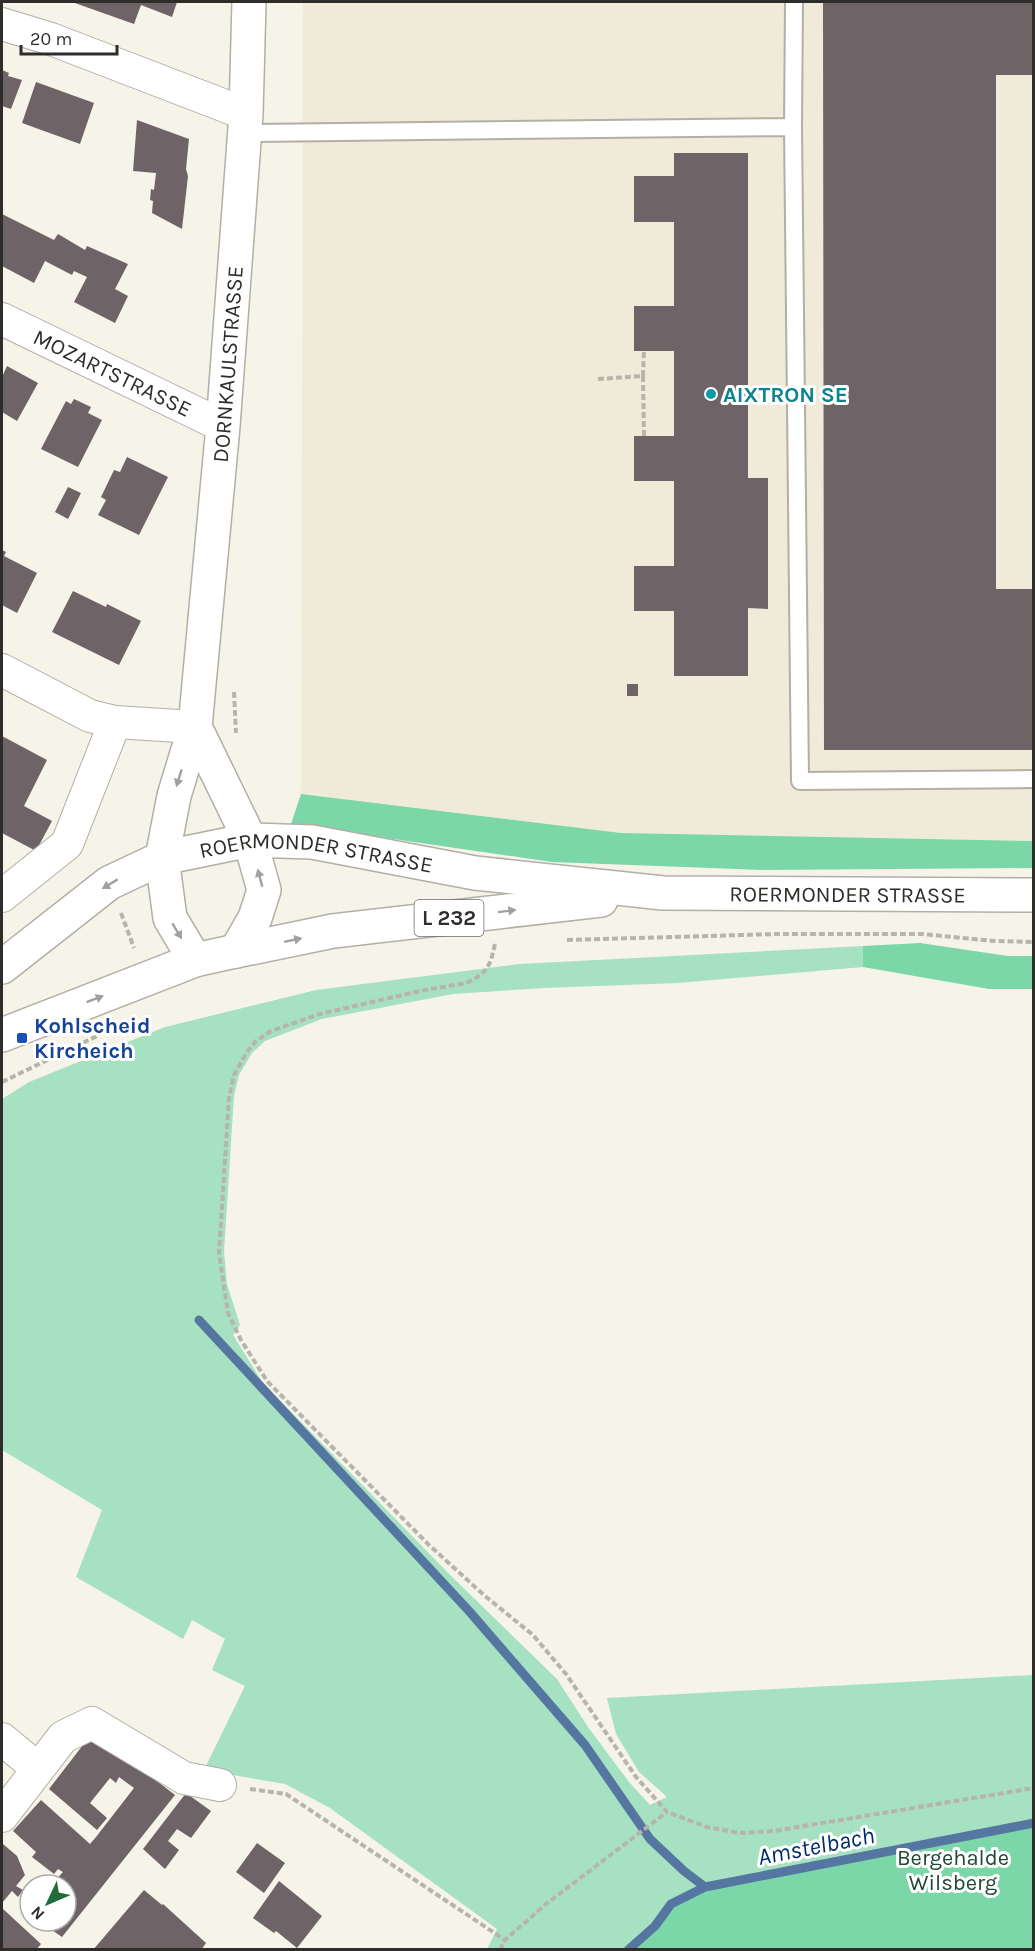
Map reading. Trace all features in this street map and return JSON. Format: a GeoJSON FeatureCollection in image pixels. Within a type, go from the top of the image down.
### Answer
{"type":"FeatureCollection","features":[{"type":"Feature","properties":{"kind":"main road","name":"DORNKAULSTRASSE"},"geometry":{"type":"LineString","coordinates":[[195,960],[170,918],[162,858],[174,796],[195,727],[223,426],[245,123],[249,2]]}},
{"type":"Feature","properties":{"kind":"main road"},"geometry":{"type":"LineString","coordinates":[[195,727],[250,840],[264,890],[255,918],[236,951]]}},
{"type":"Feature","properties":{"kind":"main road","name":"ROERMONDER STRASSE"},"geometry":{"type":"LineString","coordinates":[[2,967],[109,883],[162,858],[250,840],[312,842],[475,873],[663,893],[1034,896]]}},
{"type":"Feature","properties":{"kind":"main road","name":"ROERMONDER STRASSE"},"geometry":{"type":"LineString","coordinates":[[2,1035],[195,960],[236,951],[333,931],[663,893]]}},
{"type":"Feature","properties":{"kind":"street"},"geometry":{"type":"LineString","coordinates":[[2,24],[51,39],[245,123]]}},
{"type":"Feature","properties":{"kind":"street","name":"MOZARTSTRASSE"},"geometry":{"type":"LineString","coordinates":[[2,319],[223,426]]}},
{"type":"Feature","properties":{"kind":"street"},"geometry":{"type":"LineString","coordinates":[[2,670],[90,716],[115,722],[195,727]]}},
{"type":"Feature","properties":{"kind":"street"},"geometry":{"type":"LineString","coordinates":[[2,896],[67,844],[115,722]]}},
{"type":"Feature","properties":{"kind":"street"},"geometry":{"type":"LineString","coordinates":[[2,1816],[63,1737],[92,1723],[184,1778],[220,1785]]}},
{"type":"Feature","properties":{"kind":"street"},"geometry":{"type":"LineString","coordinates":[[2,1739],[37,1768]]}},
{"type":"Feature","properties":{"kind":"lane"},"geometry":{"type":"LineString","coordinates":[[794,2],[793,127],[800,781],[1034,779]]}},
{"type":"Feature","properties":{"kind":"lane"},"geometry":{"type":"LineString","coordinates":[[245,123],[793,127]]}},
{"type":"Feature","properties":{"kind":"path"},"geometry":{"type":"LineString","coordinates":[[644,351],[644,436]]}},
{"type":"Feature","properties":{"kind":"path"},"geometry":{"type":"LineString","coordinates":[[598,379],[643,376]]}},
{"type":"Feature","properties":{"kind":"path"},"geometry":{"type":"LineString","coordinates":[[109,883],[146,980]]}},
{"type":"Feature","properties":{"kind":"path"},"geometry":{"type":"LineString","coordinates":[[566,940],[777,934],[922,934],[994,941],[1034,942]]}},
{"type":"Feature","properties":{"kind":"path"},"geometry":{"type":"LineString","coordinates":[[496,942],[488,969],[479,977],[466,983],[365,1002],[271,1031],[256,1041],[234,1075],[229,1098],[219,1253],[228,1313],[241,1340],[267,1382],[429,1545],[485,1596],[533,1635],[566,1674],[636,1777],[667,1812],[707,1827],[741,1833],[763,1832],[1034,1788]]}},
{"type":"Feature","properties":{"kind":"path"},"geometry":{"type":"LineString","coordinates":[[2,1082],[104,1033]]}},
{"type":"Feature","properties":{"kind":"path"},"geometry":{"type":"LineString","coordinates":[[220,1785],[286,1794],[505,1940]]}},
{"type":"Feature","properties":{"kind":"path"},"geometry":{"type":"LineString","coordinates":[[500,1950],[505,1940],[546,1904],[635,1834],[667,1812]]}},
{"type":"Feature","properties":{"kind":"shaded area"},"geometry":{"type":"Polygon","coordinates":[[[303,2],[1033,2],[1033,841],[621,833],[301,794],[303,2]]]}},
{"type":"Feature","properties":{"kind":"green space"},"geometry":{"type":"Polygon","coordinates":[[[301,794],[621,833],[1033,841],[1033,868],[763,870],[552,862],[291,824],[301,794]]]}},
{"type":"Feature","properties":{"kind":"green space"},"geometry":{"type":"Polygon","coordinates":[[[920,943],[1008,956],[1033,956],[1033,989],[989,989],[863,967],[863,946],[920,943]]]}},
{"type":"Feature","properties":{"kind":"green space","name":"Bergehalde Wilsberg"},"geometry":{"type":"Polygon","coordinates":[[[863,946],[863,967],[678,983],[453,994],[322,1019],[265,1041],[252,1053],[239,1075],[234,1096],[224,1252],[227,1284],[240,1325],[233,1335],[263,1383],[453,1578],[557,1679],[588,1727],[629,1782],[650,1805],[667,1797],[639,1772],[616,1734],[607,1698],[1033,1675],[1033,1949],[487,1949],[497,1929],[330,1808],[285,1784],[204,1770],[245,1686],[212,1670],[225,1639],[192,1620],[183,1639],[76,1577],[102,1510],[2,1450],[2,1099],[29,1082],[165,1027],[316,990],[520,964],[863,946]]]}},
{"type":"Feature","properties":{"kind":"green space","name":"Bergehalde Wilsberg"},"geometry":{"type":"Polygon","coordinates":[[[1033,1826],[1033,1949],[634,1949],[657,1928],[674,1906],[695,1895],[723,1886],[1033,1826]]]}},
{"type":"Feature","properties":{"kind":"building"},"geometry":{"type":"Polygon","coordinates":[[[72,2],[177,2],[172,17],[141,5],[134,24],[72,2]]]}},
{"type":"Feature","properties":{"kind":"building"},"geometry":{"type":"Polygon","coordinates":[[[823,2],[1034,2],[1034,75],[996,75],[996,589],[1034,589],[1034,750],[824,750],[823,2]]]}},
{"type":"Feature","properties":{"kind":"building"},"geometry":{"type":"Polygon","coordinates":[[[2,70],[9,73],[8,76],[22,80],[11,109],[2,106],[2,70]]]}},
{"type":"Feature","properties":{"kind":"building"},"geometry":{"type":"Polygon","coordinates":[[[36,82],[94,103],[80,144],[22,123],[36,82]]]}},
{"type":"Feature","properties":{"kind":"building"},"geometry":{"type":"Polygon","coordinates":[[[137,120],[189,139],[186,169],[188,176],[182,229],[152,213],[151,189],[154,190],[156,173],[133,171],[137,120]]]}},
{"type":"Feature","properties":{"kind":"building","name":"AIXTRON SE"},"geometry":{"type":"Polygon","coordinates":[[[674,153],[748,153],[748,478],[768,478],[768,609],[748,608],[748,676],[674,676],[674,611],[634,611],[634,566],[674,566],[674,481],[634,481],[634,436],[674,436],[674,351],[634,351],[634,306],[674,306],[674,222],[634,222],[634,176],[674,176],[674,153]]]}},
{"type":"Feature","properties":{"kind":"building"},"geometry":{"type":"Polygon","coordinates":[[[2,214],[54,240],[58,234],[85,250],[87,246],[128,264],[115,289],[128,296],[115,323],[74,302],[87,277],[74,271],[72,275],[45,261],[34,283],[2,266],[2,214]]]}},
{"type":"Feature","properties":{"kind":"building"},"geometry":{"type":"Polygon","coordinates":[[[7,366],[38,383],[17,421],[2,412],[2,377],[7,366]]]}},
{"type":"Feature","properties":{"kind":"building"},"geometry":{"type":"Polygon","coordinates":[[[74,399],[91,407],[88,413],[102,420],[78,467],[41,449],[66,401],[71,404],[74,399]]]}},
{"type":"Feature","properties":{"kind":"building"},"geometry":{"type":"Polygon","coordinates":[[[127,457],[168,477],[139,535],[98,515],[106,500],[101,497],[114,470],[120,472],[127,457]]]}},
{"type":"Feature","properties":{"kind":"building"},"geometry":{"type":"Polygon","coordinates":[[[68,487],[81,493],[68,519],[55,512],[68,487]]]}},
{"type":"Feature","properties":{"kind":"building"},"geometry":{"type":"Polygon","coordinates":[[[2,550],[6,552],[4,556],[37,573],[17,613],[2,605],[2,550]]]}},
{"type":"Feature","properties":{"kind":"building"},"geometry":{"type":"Polygon","coordinates":[[[73,591],[106,607],[107,604],[141,621],[119,665],[52,632],[73,591]]]}},
{"type":"Feature","properties":{"kind":"building"},"geometry":{"type":"Polygon","coordinates":[[[627,684],[638,684],[638,696],[627,696],[627,684]]]}},
{"type":"Feature","properties":{"kind":"building"},"geometry":{"type":"Polygon","coordinates":[[[2,736],[47,760],[24,806],[52,821],[36,851],[2,833],[2,736]]]}},
{"type":"Feature","properties":{"kind":"building"},"geometry":{"type":"Polygon","coordinates":[[[93,1732],[175,1795],[78,1917],[78,1873],[62,1873],[58,1869],[53,1873],[32,1857],[36,1852],[13,1831],[41,1800],[90,1844],[134,1788],[119,1777],[116,1783],[110,1778],[90,1803],[107,1818],[97,1830],[49,1789],[93,1732]]]}},
{"type":"Feature","properties":{"kind":"building"},"geometry":{"type":"Polygon","coordinates":[[[186,1793],[211,1811],[191,1838],[177,1829],[168,1841],[179,1850],[165,1869],[143,1849],[186,1793]]]}},
{"type":"Feature","properties":{"kind":"building"},"geometry":{"type":"Polygon","coordinates":[[[257,1843],[285,1863],[264,1893],[236,1872],[257,1843]]]}},
{"type":"Feature","properties":{"kind":"building"},"geometry":{"type":"Polygon","coordinates":[[[3,1844],[17,1856],[24,1873],[18,1873],[16,1886],[18,1897],[12,1891],[2,1903],[3,1844]]]}},
{"type":"Feature","properties":{"kind":"building"},"geometry":{"type":"Polygon","coordinates":[[[279,1881],[322,1916],[297,1948],[276,1931],[274,1933],[253,1918],[279,1881]]]}},
{"type":"Feature","properties":{"kind":"building"},"geometry":{"type":"Polygon","coordinates":[[[144,1890],[206,1943],[201,1950],[93,1950],[144,1890]]]}},
{"type":"Feature","properties":{"kind":"building"},"geometry":{"type":"Polygon","coordinates":[[[2,1908],[18,1923],[18,1933],[29,1933],[41,1944],[36,1950],[2,1950],[2,1908]]]}},
{"type":"Feature","properties":{"kind":"waterway"},"geometry":{"type":"LineString","coordinates":[[199,1320],[469,1611],[585,1745],[650,1839],[705,1887]]}},
{"type":"Feature","properties":{"kind":"waterway","name":"Amstelbach"},"geometry":{"type":"LineString","coordinates":[[628,1950],[655,1926],[671,1904],[705,1887],[1034,1823]]}},
{"type":"Feature","properties":{"kind":"place","name":"AIXTRON SE"},"geometry":{"type":"Point","coordinates":[711,394]}},
{"type":"Feature","properties":{"kind":"place","name":"Kohlscheid Kircheich"},"geometry":{"type":"Point","coordinates":[22,1038]}}]}
